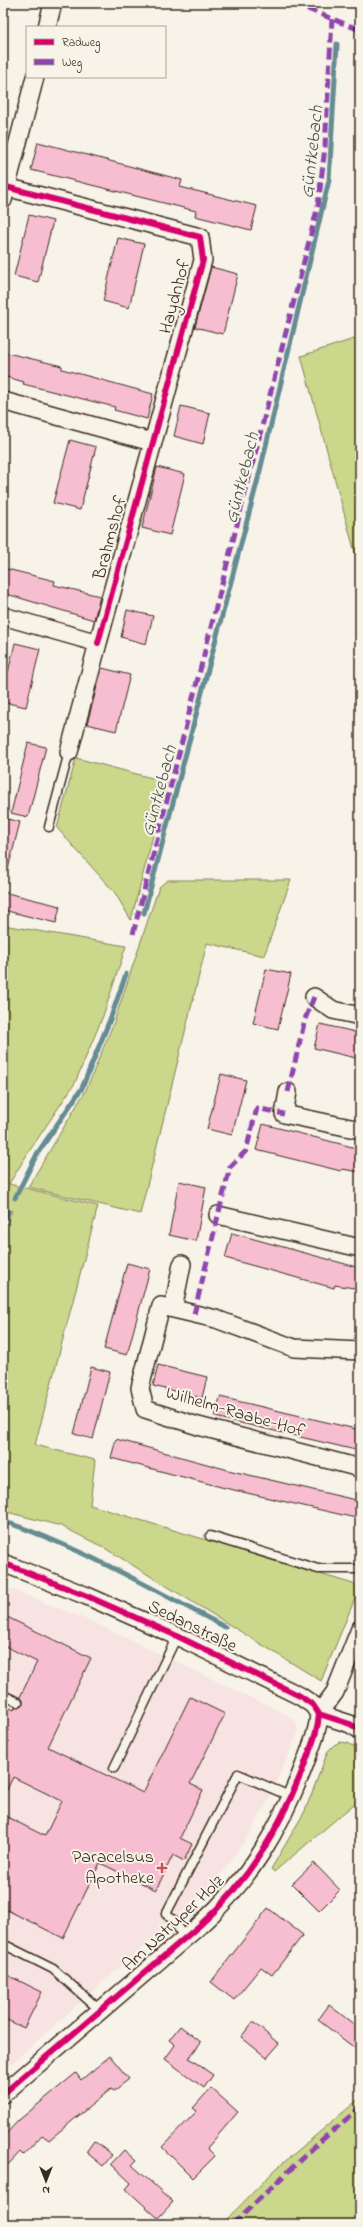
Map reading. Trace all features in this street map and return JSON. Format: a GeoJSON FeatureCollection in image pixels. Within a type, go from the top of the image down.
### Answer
{"type":"FeatureCollection","features":[{"type":"Feature","properties":{"kind":"street"},"geometry":{"type":"LineString","coordinates":[[47,26],[53,3]]}},
{"type":"Feature","properties":{"kind":"street"},"geometry":{"type":"LineString","coordinates":[[5,193],[35,78]]}},
{"type":"Feature","properties":{"kind":"street","name":"Haydnhof"},"geometry":{"type":"LineString","coordinates":[[5,193],[200,237],[204,260],[152,442]]}},
{"type":"Feature","properties":{"kind":"street"},"geometry":{"type":"LineString","coordinates":[[3,401],[152,442]]}},
{"type":"Feature","properties":{"kind":"street","name":"Brahmshof"},"geometry":{"type":"LineString","coordinates":[[69,752],[152,442]]}},
{"type":"Feature","properties":{"kind":"street"},"geometry":{"type":"LineString","coordinates":[[3,616],[98,643]]}},
{"type":"Feature","properties":{"kind":"street"},"geometry":{"type":"LineString","coordinates":[[314,998],[333,1010],[360,1016]]}},
{"type":"Feature","properties":{"kind":"street"},"geometry":{"type":"LineString","coordinates":[[288,1092],[284,1114],[360,1130]]}},
{"type":"Feature","properties":{"kind":"street"},"geometry":{"type":"LineString","coordinates":[[218,1215],[360,1248]]}},
{"type":"Feature","properties":{"kind":"street"},"geometry":{"type":"LineString","coordinates":[[182,1264],[173,1309],[216,1319],[294,1348],[360,1351]]}},
{"type":"Feature","properties":{"kind":"street","name":"Wilhelm-Raabe-Hof"},"geometry":{"type":"LineString","coordinates":[[173,1309],[161,1306],[140,1388],[145,1408],[198,1426],[360,1468]]}},
{"type":"Feature","properties":{"kind":"street","name":"Sedanstraße"},"geometry":{"type":"LineString","coordinates":[[3,1563],[87,1596],[177,1636],[300,1696],[313,1705],[319,1714],[350,1724],[360,1730]]}},
{"type":"Feature","properties":{"kind":"street"},"geometry":{"type":"LineString","coordinates":[[319,1714],[335,1692],[360,1629]]}},
{"type":"Feature","properties":{"kind":"street","name":"Am Natruper Holz"},"geometry":{"type":"LineString","coordinates":[[3,2094],[218,1909],[244,1879],[270,1841],[292,1797],[316,1735],[319,1714]]}},
{"type":"Feature","properties":{"kind":"lane"},"geometry":{"type":"LineString","coordinates":[[49,827],[69,752]]}},
{"type":"Feature","properties":{"kind":"lane"},"geometry":{"type":"LineString","coordinates":[[210,1536],[318,1569],[360,1569]]}},
{"type":"Feature","properties":{"kind":"lane"},"geometry":{"type":"LineString","coordinates":[[114,1768],[177,1636]]}},
{"type":"Feature","properties":{"kind":"lane"},"geometry":{"type":"LineString","coordinates":[[3,1695],[18,1702]]}},
{"type":"Feature","properties":{"kind":"lane"},"geometry":{"type":"LineString","coordinates":[[184,1938],[174,1921],[166,1914],[238,1774],[292,1797]]}},
{"type":"Feature","properties":{"kind":"lane"},"geometry":{"type":"LineString","coordinates":[[3,1944],[53,1969],[101,2011]]}},
{"type":"Feature","properties":{"kind":"shaded area"},"geometry":{"type":"Polygon","coordinates":[[[3,1586],[88,1620],[285,1714],[297,1723],[297,1735],[273,1790],[252,1830],[224,1870],[200,1896],[3,2071],[3,1586]]]}},
{"type":"Feature","properties":{"kind":"green space"},"geometry":{"type":"Polygon","coordinates":[[[360,337],[360,571],[301,356],[360,337]]]}},
{"type":"Feature","properties":{"kind":"green space"},"geometry":{"type":"Polygon","coordinates":[[[76,758],[167,782],[131,920],[115,893],[57,828],[76,758]]]}},
{"type":"Feature","properties":{"kind":"green space"},"geometry":{"type":"Polygon","coordinates":[[[168,880],[291,880],[264,956],[207,943],[140,1214],[28,1187],[86,1090],[114,1022],[159,887],[168,880]]]}},
{"type":"Feature","properties":{"kind":"green space"},"geometry":{"type":"Polygon","coordinates":[[[3,925],[126,946],[103,1016],[75,1083],[9,1184],[98,1206],[35,1445],[95,1460],[90,1505],[360,1586],[321,1681],[103,1547],[61,1526],[3,1511],[3,1230],[12,1211],[3,1208],[3,925]]]}},
{"type":"Feature","properties":{"kind":"green space"},"geometry":{"type":"Polygon","coordinates":[[[340,1742],[348,1743],[360,1751],[360,1799],[274,1872],[271,1869],[305,1811],[328,1751],[340,1742]]]}},
{"type":"Feature","properties":{"kind":"green space"},"geometry":{"type":"Polygon","coordinates":[[[360,2098],[360,2224],[222,2224],[276,2169],[360,2098]]]}},
{"type":"Feature","properties":{"kind":"building"},"geometry":{"type":"Polygon","coordinates":[[[38,142],[182,180],[180,187],[257,206],[251,230],[195,216],[196,211],[31,170],[38,142]]]}},
{"type":"Feature","properties":{"kind":"building"},"geometry":{"type":"Polygon","coordinates":[[[29,215],[53,221],[38,282],[14,276],[29,215]]]}},
{"type":"Feature","properties":{"kind":"building"},"geometry":{"type":"Polygon","coordinates":[[[118,238],[144,244],[129,308],[103,301],[118,238]]]}},
{"type":"Feature","properties":{"kind":"building"},"geometry":{"type":"Polygon","coordinates":[[[211,267],[238,274],[223,334],[195,327],[211,267]]]}},
{"type":"Feature","properties":{"kind":"building"},"geometry":{"type":"Polygon","coordinates":[[[3,352],[62,366],[62,369],[153,394],[147,419],[114,410],[115,407],[23,384],[24,382],[3,376],[3,352]]]}},
{"type":"Feature","properties":{"kind":"building"},"geometry":{"type":"Polygon","coordinates":[[[181,406],[210,413],[203,444],[174,436],[181,406]]]}},
{"type":"Feature","properties":{"kind":"building"},"geometry":{"type":"Polygon","coordinates":[[[70,440],[96,447],[80,510],[53,503],[70,440]]]}},
{"type":"Feature","properties":{"kind":"building"},"geometry":{"type":"Polygon","coordinates":[[[157,467],[185,474],[170,535],[142,528],[157,467]]]}},
{"type":"Feature","properties":{"kind":"building"},"geometry":{"type":"Polygon","coordinates":[[[3,568],[55,581],[54,585],[100,596],[94,620],[3,593],[3,568]]]}},
{"type":"Feature","properties":{"kind":"building"},"geometry":{"type":"Polygon","coordinates":[[[127,610],[153,616],[146,644],[121,637],[127,610]]]}},
{"type":"Feature","properties":{"kind":"building"},"geometry":{"type":"Polygon","coordinates":[[[15,643],[40,649],[26,707],[3,702],[3,693],[15,643]]]}},
{"type":"Feature","properties":{"kind":"building"},"geometry":{"type":"Polygon","coordinates":[[[102,668],[130,675],[116,731],[87,724],[102,668]]]}},
{"type":"Feature","properties":{"kind":"building"},"geometry":{"type":"Polygon","coordinates":[[[28,743],[46,747],[28,817],[11,813],[28,743]]]}},
{"type":"Feature","properties":{"kind":"building"},"geometry":{"type":"Polygon","coordinates":[[[3,818],[20,822],[8,869],[3,868],[3,818]]]}},
{"type":"Feature","properties":{"kind":"building"},"geometry":{"type":"Polygon","coordinates":[[[3,892],[60,906],[56,923],[3,910],[3,892]]]}},
{"type":"Feature","properties":{"kind":"building"},"geometry":{"type":"Polygon","coordinates":[[[266,969],[291,974],[278,1029],[253,1023],[266,969]]]}},
{"type":"Feature","properties":{"kind":"building"},"geometry":{"type":"Polygon","coordinates":[[[320,1024],[360,1033],[360,1059],[314,1048],[320,1024]]]}},
{"type":"Feature","properties":{"kind":"building"},"geometry":{"type":"Polygon","coordinates":[[[221,1074],[246,1080],[232,1135],[207,1129],[221,1074]]]}},
{"type":"Feature","properties":{"kind":"building"},"geometry":{"type":"Polygon","coordinates":[[[263,1124],[360,1149],[360,1172],[342,1169],[341,1171],[256,1150],[263,1124]]]}},
{"type":"Feature","properties":{"kind":"building"},"geometry":{"type":"Polygon","coordinates":[[[179,1181],[206,1187],[196,1241],[169,1235],[179,1181]]]}},
{"type":"Feature","properties":{"kind":"building"},"geometry":{"type":"Polygon","coordinates":[[[232,1233],[360,1268],[360,1289],[335,1285],[334,1288],[225,1258],[232,1233]]]}},
{"type":"Feature","properties":{"kind":"building"},"geometry":{"type":"Polygon","coordinates":[[[127,1263],[150,1269],[127,1355],[104,1349],[127,1263]]]}},
{"type":"Feature","properties":{"kind":"building"},"geometry":{"type":"Polygon","coordinates":[[[158,1365],[207,1377],[202,1398],[153,1386],[158,1365]]]}},
{"type":"Feature","properties":{"kind":"building"},"geometry":{"type":"Polygon","coordinates":[[[91,1367],[110,1372],[93,1439],[74,1434],[91,1367]]]}},
{"type":"Feature","properties":{"kind":"building"},"geometry":{"type":"Polygon","coordinates":[[[220,1397],[360,1430],[360,1451],[215,1417],[220,1397]]]}},
{"type":"Feature","properties":{"kind":"building"},"geometry":{"type":"Polygon","coordinates":[[[116,1439],[232,1471],[360,1501],[360,1519],[221,1487],[111,1458],[116,1439]]]}},
{"type":"Feature","properties":{"kind":"building"},"geometry":{"type":"Polygon","coordinates":[[[3,1615],[91,1658],[48,1747],[143,1793],[190,1697],[225,1714],[190,1784],[203,1790],[180,1838],[192,1844],[184,1861],[173,1855],[156,1890],[100,1863],[63,1938],[3,1908],[3,1815],[45,1836],[62,1801],[13,1777],[3,1798],[3,1705],[14,1710],[15,1707],[23,1705],[23,1701],[20,1697],[37,1662],[3,1645],[3,1615]]]}},
{"type":"Feature","properties":{"kind":"building"},"geometry":{"type":"Polygon","coordinates":[[[314,1863],[340,1890],[319,1911],[292,1884],[314,1863]]]}},
{"type":"Feature","properties":{"kind":"building"},"geometry":{"type":"Polygon","coordinates":[[[268,1908],[303,1935],[272,1975],[261,1967],[234,2000],[211,1982],[268,1908]]]}},
{"type":"Feature","properties":{"kind":"building"},"geometry":{"type":"Polygon","coordinates":[[[3,1973],[42,1992],[24,2028],[3,2018],[3,1973]]]}},
{"type":"Feature","properties":{"kind":"building"},"geometry":{"type":"Polygon","coordinates":[[[329,2005],[360,2029],[360,2052],[318,2020],[329,2005]]]}},
{"type":"Feature","properties":{"kind":"building"},"geometry":{"type":"Polygon","coordinates":[[[253,2022],[279,2044],[267,2058],[241,2037],[253,2022]]]}},
{"type":"Feature","properties":{"kind":"building"},"geometry":{"type":"Polygon","coordinates":[[[180,2026],[201,2042],[189,2058],[213,2075],[204,2088],[165,2059],[175,2045],[169,2040],[180,2026]]]}},
{"type":"Feature","properties":{"kind":"building"},"geometry":{"type":"Polygon","coordinates":[[[110,2056],[129,2079],[114,2091],[111,2089],[49,2140],[42,2135],[23,2155],[20,2152],[3,2170],[3,2137],[19,2120],[76,2073],[81,2080],[110,2056]]]}},
{"type":"Feature","properties":{"kind":"building"},"geometry":{"type":"Polygon","coordinates":[[[211,2088],[238,2112],[207,2148],[215,2156],[193,2178],[162,2147],[197,2111],[193,2108],[211,2088]]]}},
{"type":"Feature","properties":{"kind":"building"},"geometry":{"type":"Polygon","coordinates":[[[94,2141],[112,2155],[103,2166],[86,2152],[94,2141]]]}},
{"type":"Feature","properties":{"kind":"building"},"geometry":{"type":"Polygon","coordinates":[[[124,2150],[136,2161],[132,2165],[173,2202],[158,2218],[126,2189],[131,2183],[111,2164],[124,2150]]]}},
{"type":"Feature","properties":{"kind":"waterway","name":"Güntkebach"},"geometry":{"type":"LineString","coordinates":[[144,913],[259,475],[329,180],[337,44]]}},
{"type":"Feature","properties":{"kind":"waterway","name":"Güntkebach"},"geometry":{"type":"LineString","coordinates":[[15,1198],[37,1154],[82,1088],[111,1017],[126,974]]}},
{"type":"Feature","properties":{"kind":"waterway","name":"Güntkebach"},"geometry":{"type":"LineString","coordinates":[[3,1222],[8,1212]]}},
{"type":"Feature","properties":{"kind":"waterway"},"geometry":{"type":"LineString","coordinates":[[3,1521],[32,1531],[88,1556],[225,1627]]}},
{"type":"Feature","properties":{"kind":"marked path"},"geometry":{"type":"LineString","coordinates":[[293,3],[360,30]]}},
{"type":"Feature","properties":{"kind":"marked path"},"geometry":{"type":"LineString","coordinates":[[133,934],[318,206],[325,147],[332,19]]}},
{"type":"Feature","properties":{"kind":"marked path"},"geometry":{"type":"LineString","coordinates":[[288,1092],[305,1019],[314,997]]}},
{"type":"Feature","properties":{"kind":"marked path"},"geometry":{"type":"LineString","coordinates":[[194,1314],[230,1167],[246,1151],[257,1108],[284,1114]]}},
{"type":"Feature","properties":{"kind":"marked path"},"geometry":{"type":"LineString","coordinates":[[233,2224],[317,2144],[360,2108]]}},
{"type":"Feature","properties":{"kind":"cycle path"},"geometry":{"type":"LineString","coordinates":[[6,187],[200,237],[203,260],[98,643]]}},
{"type":"Feature","properties":{"kind":"cycle path"},"geometry":{"type":"LineString","coordinates":[[3,1563],[87,1596],[177,1636],[300,1696],[313,1705],[319,1714],[350,1724],[360,1730]]}},
{"type":"Feature","properties":{"kind":"cycle path"},"geometry":{"type":"LineString","coordinates":[[3,2094],[199,1926],[233,1891],[261,1853],[284,1812],[311,1747],[317,1728],[319,1714]]}},
{"type":"Feature","properties":{"kind":"place","name":"Paracelsus Apotheke"},"geometry":{"type":"Point","coordinates":[162,1868]}}]}
